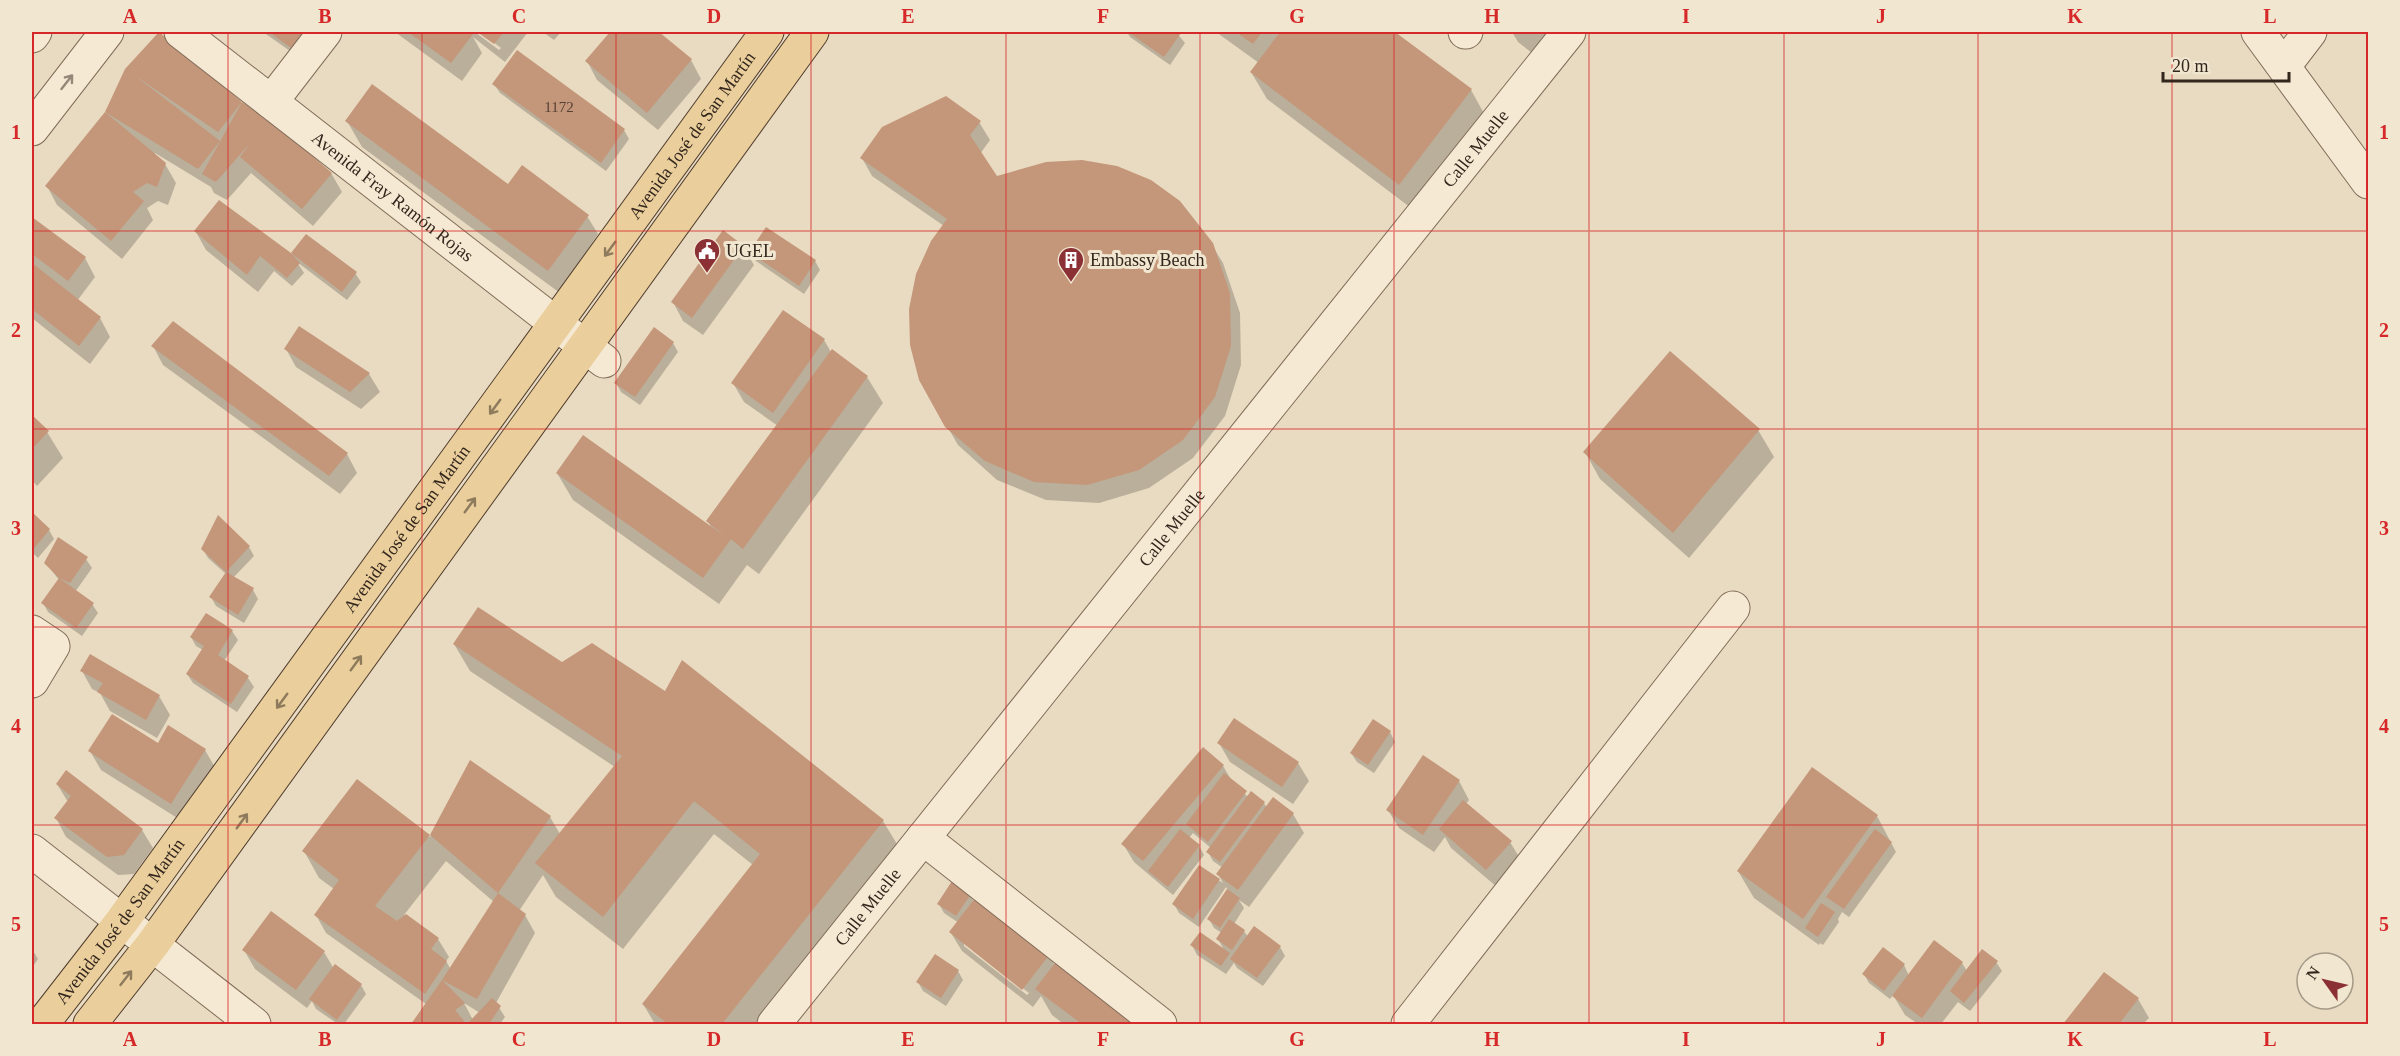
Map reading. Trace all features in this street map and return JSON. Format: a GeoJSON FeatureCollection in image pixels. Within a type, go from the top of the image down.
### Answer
{"type":"FeatureCollection","features":[{"type":"Feature","properties":{"kind":"main road","name":"Avenida José de San Martín"},"geometry":{"type":"LineString","coordinates":[[42,1024],[122,921],[767,32]]}},
{"type":"Feature","properties":{"kind":"main road","name":"Avenida José de San Martín"},"geometry":{"type":"LineString","coordinates":[[90,1024],[153,945],[595,354],[812,32]]}},
{"type":"Feature","properties":{"kind":"street"},"geometry":{"type":"LineString","coordinates":[[32,36],[35,32]]}},
{"type":"Feature","properties":{"kind":"street"},"geometry":{"type":"LineString","coordinates":[[32,129],[107,32]]}},
{"type":"Feature","properties":{"kind":"street","name":"Avenida Fray Ramón Rojas"},"geometry":{"type":"LineString","coordinates":[[181,32],[595,354]]}},
{"type":"Feature","properties":{"kind":"street"},"geometry":{"type":"LineString","coordinates":[[271,102],[325,32]]}},
{"type":"Feature","properties":{"kind":"street","name":"Calle Muelle"},"geometry":{"type":"LineString","coordinates":[[774,1024],[1569,32]]}},
{"type":"Feature","properties":{"kind":"street"},"geometry":{"type":"LineString","coordinates":[[2258,32],[2368,182]]}},
{"type":"Feature","properties":{"kind":"street"},"geometry":{"type":"LineString","coordinates":[[2284,66],[2310,32]]}},
{"type":"Feature","properties":{"kind":"street"},"geometry":{"type":"LineString","coordinates":[[1408,1024],[1733,608]]}},
{"type":"Feature","properties":{"kind":"street"},"geometry":{"type":"LineString","coordinates":[[32,632],[52,646],[32,681]]}},
{"type":"Feature","properties":{"kind":"street"},"geometry":{"type":"LineString","coordinates":[[923,838],[1160,1024]]}},
{"type":"Feature","properties":{"kind":"street"},"geometry":{"type":"LineString","coordinates":[[32,851],[254,1024]]}},
{"type":"Feature","properties":{"kind":"building"},"geometry":{"type":"Polygon","coordinates":[[[159,32],[242,102],[218,132],[134,75],[220,141],[198,169],[105,112],[125,69],[159,32]]]}},
{"type":"Feature","properties":{"kind":"building"},"geometry":{"type":"Polygon","coordinates":[[[269,32],[308,32],[294,50],[269,32]]]}},
{"type":"Feature","properties":{"kind":"building"},"geometry":{"type":"Polygon","coordinates":[[[408,32],[469,32],[473,34],[451,63],[408,32]]]}},
{"type":"Feature","properties":{"kind":"building"},"geometry":{"type":"Polygon","coordinates":[[[477,32],[504,32],[494,44],[477,32]]]}},
{"type":"Feature","properties":{"kind":"building"},"geometry":{"type":"Polygon","coordinates":[[[610,32],[659,32],[692,59],[647,113],[585,61],[610,32]]]}},
{"type":"Feature","properties":{"kind":"building"},"geometry":{"type":"Polygon","coordinates":[[[1128,32],[1178,32],[1181,33],[1164,57],[1128,32]]]}},
{"type":"Feature","properties":{"kind":"building"},"geometry":{"type":"Polygon","coordinates":[[[1236,32],[1262,32],[1253,44],[1236,32]]]}},
{"type":"Feature","properties":{"kind":"building"},"geometry":{"type":"Polygon","coordinates":[[[1280,32],[1395,32],[1472,89],[1399,185],[1250,72],[1280,32]]]}},
{"type":"Feature","properties":{"kind":"building"},"geometry":{"type":"Polygon","coordinates":[[[517,50],[625,129],[601,163],[492,84],[517,50]]]}},
{"type":"Feature","properties":{"kind":"building"},"geometry":{"type":"Polygon","coordinates":[[[372,84],[508,184],[522,165],[589,215],[548,271],[345,121],[372,84]]]}},
{"type":"Feature","properties":{"kind":"building","name":"Embassy Beach"},"geometry":{"type":"Polygon","coordinates":[[[946,96],[981,121],[970,135],[997,176],[1046,162],[1082,160],[1117,166],[1151,180],[1180,201],[1213,243],[1230,293],[1231,346],[1215,397],[1183,440],[1139,470],[1087,485],[1034,482],[985,461],[945,427],[919,380],[910,345],[909,309],[916,274],[931,241],[947,219],[860,158],[882,127],[946,96]]]}},
{"type":"Feature","properties":{"kind":"building"},"geometry":{"type":"Polygon","coordinates":[[[242,102],[271,120],[332,173],[302,209],[240,157],[251,142],[216,182],[202,174],[242,102]]]}},
{"type":"Feature","properties":{"kind":"building"},"geometry":{"type":"Polygon","coordinates":[[[105,112],[166,163],[157,187],[147,183],[133,192],[144,201],[111,241],[45,186],[105,112]]]}},
{"type":"Feature","properties":{"kind":"building"},"geometry":{"type":"Polygon","coordinates":[[[219,200],[291,253],[300,263],[287,278],[260,256],[247,275],[194,231],[219,200]]]}},
{"type":"Feature","properties":{"kind":"building"},"geometry":{"type":"Polygon","coordinates":[[[32,217],[86,257],[68,281],[32,254],[32,217]]]}},
{"type":"Feature","properties":{"kind":"building"},"geometry":{"type":"Polygon","coordinates":[[[766,227],[816,260],[799,286],[749,252],[766,227]]]}},
{"type":"Feature","properties":{"kind":"building","name":"UGEL"},"geometry":{"type":"Polygon","coordinates":[[[723,230],[744,246],[692,318],[671,302],[723,230]]]}},
{"type":"Feature","properties":{"kind":"building"},"geometry":{"type":"Polygon","coordinates":[[[306,234],[357,272],[342,292],[291,253],[306,234]]]}},
{"type":"Feature","properties":{"kind":"building"},"geometry":{"type":"Polygon","coordinates":[[[32,263],[101,317],[79,346],[32,309],[32,263]]]}},
{"type":"Feature","properties":{"kind":"building"},"geometry":{"type":"Polygon","coordinates":[[[783,310],[825,339],[773,413],[731,383],[783,310]]]}},
{"type":"Feature","properties":{"kind":"building"},"geometry":{"type":"Polygon","coordinates":[[[173,321],[348,453],[329,476],[151,346],[173,321]]]}},
{"type":"Feature","properties":{"kind":"building"},"geometry":{"type":"Polygon","coordinates":[[[299,326],[370,373],[350,392],[284,349],[299,326]]]}},
{"type":"Feature","properties":{"kind":"building"},"geometry":{"type":"Polygon","coordinates":[[[654,327],[674,342],[635,397],[614,383],[654,327]]]}},
{"type":"Feature","properties":{"kind":"building"},"geometry":{"type":"Polygon","coordinates":[[[832,349],[868,376],[743,549],[731,539],[703,578],[556,473],[583,435],[726,537],[706,521],[832,349]]]}},
{"type":"Feature","properties":{"kind":"building"},"geometry":{"type":"Polygon","coordinates":[[[1670,351],[1760,429],[1673,533],[1583,452],[1670,351]]]}},
{"type":"Feature","properties":{"kind":"building"},"geometry":{"type":"Polygon","coordinates":[[[32,415],[49,431],[32,449],[32,415]]]}},
{"type":"Feature","properties":{"kind":"building"},"geometry":{"type":"Polygon","coordinates":[[[32,512],[50,529],[32,551],[32,512]]]}},
{"type":"Feature","properties":{"kind":"building"},"geometry":{"type":"Polygon","coordinates":[[[218,515],[250,546],[226,572],[201,549],[218,515]]]}},
{"type":"Feature","properties":{"kind":"building"},"geometry":{"type":"Polygon","coordinates":[[[58,537],[88,557],[70,583],[59,578],[44,563],[58,537]]]}},
{"type":"Feature","properties":{"kind":"building"},"geometry":{"type":"Polygon","coordinates":[[[226,572],[254,588],[238,615],[209,597],[226,572]]]}},
{"type":"Feature","properties":{"kind":"building"},"geometry":{"type":"Polygon","coordinates":[[[59,578],[94,603],[76,628],[41,603],[59,578]]]}},
{"type":"Feature","properties":{"kind":"building"},"geometry":{"type":"Polygon","coordinates":[[[478,607],[562,662],[592,643],[665,691],[682,660],[884,820],[722,1024],[668,1024],[642,1004],[760,854],[694,801],[603,917],[535,863],[622,756],[453,644],[478,607]]]}},
{"type":"Feature","properties":{"kind":"building"},"geometry":{"type":"Polygon","coordinates":[[[206,613],[233,630],[218,655],[249,676],[231,704],[186,674],[204,646],[190,637],[206,613]]]}},
{"type":"Feature","properties":{"kind":"building"},"geometry":{"type":"Polygon","coordinates":[[[90,654],[160,695],[146,720],[97,692],[103,683],[80,671],[90,654]]]}},
{"type":"Feature","properties":{"kind":"building"},"geometry":{"type":"Polygon","coordinates":[[[112,714],[158,743],[168,725],[206,749],[171,804],[88,751],[112,714]]]}},
{"type":"Feature","properties":{"kind":"building"},"geometry":{"type":"Polygon","coordinates":[[[1234,718],[1299,762],[1282,787],[1217,743],[1234,718]]]}},
{"type":"Feature","properties":{"kind":"building"},"geometry":{"type":"Polygon","coordinates":[[[1373,719],[1391,731],[1368,765],[1350,753],[1373,719]]]}},
{"type":"Feature","properties":{"kind":"building"},"geometry":{"type":"Polygon","coordinates":[[[1203,747],[1224,765],[1143,861],[1121,844],[1203,747]]]}},
{"type":"Feature","properties":{"kind":"building"},"geometry":{"type":"Polygon","coordinates":[[[1423,755],[1460,780],[1423,835],[1386,810],[1423,755]]]}},
{"type":"Feature","properties":{"kind":"building"},"geometry":{"type":"Polygon","coordinates":[[[470,760],[551,816],[498,893],[430,835],[470,760]]]}},
{"type":"Feature","properties":{"kind":"building"},"geometry":{"type":"Polygon","coordinates":[[[1812,767],[1878,815],[1803,919],[1737,871],[1812,767]]]}},
{"type":"Feature","properties":{"kind":"building"},"geometry":{"type":"Polygon","coordinates":[[[66,770],[143,829],[124,855],[107,857],[54,818],[71,796],[56,784],[66,770]]]}},
{"type":"Feature","properties":{"kind":"building"},"geometry":{"type":"Polygon","coordinates":[[[1224,773],[1247,791],[1208,842],[1186,824],[1224,773]]]}},
{"type":"Feature","properties":{"kind":"building"},"geometry":{"type":"Polygon","coordinates":[[[357,779],[430,835],[375,906],[397,921],[406,914],[439,938],[431,949],[447,961],[425,994],[314,915],[339,880],[302,851],[357,779]]]}},
{"type":"Feature","properties":{"kind":"building"},"geometry":{"type":"Polygon","coordinates":[[[1251,791],[1265,802],[1220,862],[1206,852],[1251,791]]]}},
{"type":"Feature","properties":{"kind":"building"},"geometry":{"type":"Polygon","coordinates":[[[1273,797],[1294,813],[1238,890],[1216,874],[1273,797]]]}},
{"type":"Feature","properties":{"kind":"building"},"geometry":{"type":"Polygon","coordinates":[[[1463,800],[1512,841],[1486,870],[1439,829],[1463,800]]]}},
{"type":"Feature","properties":{"kind":"building"},"geometry":{"type":"Polygon","coordinates":[[[1180,829],[1200,845],[1168,887],[1148,871],[1180,829]]]}},
{"type":"Feature","properties":{"kind":"building"},"geometry":{"type":"Polygon","coordinates":[[[1875,829],[1892,842],[1844,909],[1826,897],[1875,829]]]}},
{"type":"Feature","properties":{"kind":"building"},"geometry":{"type":"Polygon","coordinates":[[[1199,865],[1220,879],[1193,919],[1172,904],[1199,865]]]}},
{"type":"Feature","properties":{"kind":"building"},"geometry":{"type":"Polygon","coordinates":[[[952,881],[971,894],[956,916],[937,904],[952,881]]]}},
{"type":"Feature","properties":{"kind":"building"},"geometry":{"type":"Polygon","coordinates":[[[1227,889],[1240,898],[1220,928],[1207,919],[1227,889]]]}},
{"type":"Feature","properties":{"kind":"building"},"geometry":{"type":"Polygon","coordinates":[[[498,893],[526,914],[477,999],[442,980],[498,893]]]}},
{"type":"Feature","properties":{"kind":"building"},"geometry":{"type":"Polygon","coordinates":[[[976,897],[1050,954],[1022,990],[949,932],[976,897]]]}},
{"type":"Feature","properties":{"kind":"building"},"geometry":{"type":"Polygon","coordinates":[[[1821,903],[1835,912],[1818,937],[1805,928],[1821,903]]]}},
{"type":"Feature","properties":{"kind":"building"},"geometry":{"type":"Polygon","coordinates":[[[271,911],[325,951],[296,990],[242,950],[271,911]]]}},
{"type":"Feature","properties":{"kind":"building"},"geometry":{"type":"Polygon","coordinates":[[[1229,919],[1245,930],[1232,950],[1216,939],[1229,919]]]}},
{"type":"Feature","properties":{"kind":"building"},"geometry":{"type":"Polygon","coordinates":[[[1254,926],[1281,946],[1257,978],[1230,959],[1254,926]]]}},
{"type":"Feature","properties":{"kind":"building"},"geometry":{"type":"Polygon","coordinates":[[[1200,932],[1230,953],[1221,966],[1190,945],[1200,932]]]}},
{"type":"Feature","properties":{"kind":"building"},"geometry":{"type":"Polygon","coordinates":[[[1934,940],[1963,962],[1922,1018],[1892,996],[1934,940]]]}},
{"type":"Feature","properties":{"kind":"building"},"geometry":{"type":"Polygon","coordinates":[[[1883,947],[1905,964],[1884,991],[1862,974],[1883,947]]]}},
{"type":"Feature","properties":{"kind":"building"},"geometry":{"type":"Polygon","coordinates":[[[1982,949],[1998,961],[1964,1003],[1950,991],[1982,949]]]}},
{"type":"Feature","properties":{"kind":"building"},"geometry":{"type":"Polygon","coordinates":[[[935,954],[959,970],[941,998],[916,982],[935,954]]]}},
{"type":"Feature","properties":{"kind":"building"},"geometry":{"type":"Polygon","coordinates":[[[1055,963],[1135,1024],[1082,1024],[1035,989],[1055,963]]]}},
{"type":"Feature","properties":{"kind":"building"},"geometry":{"type":"Polygon","coordinates":[[[335,964],[362,984],[337,1020],[309,999],[335,964]]]}},
{"type":"Feature","properties":{"kind":"building"},"geometry":{"type":"Polygon","coordinates":[[[2104,972],[2139,998],[2119,1024],[2063,1024],[2104,972]]]}},
{"type":"Feature","properties":{"kind":"building"},"geometry":{"type":"Polygon","coordinates":[[[442,980],[465,1003],[455,1010],[464,1021],[462,1024],[411,1024],[442,980]]]}},
{"type":"Feature","properties":{"kind":"building"},"geometry":{"type":"Polygon","coordinates":[[[492,998],[501,1006],[489,1024],[467,1024],[492,998]]]}},
{"type":"Feature","properties":{"kind":"place","name":"UGEL"},"geometry":{"type":"Point","coordinates":[707,274]}},
{"type":"Feature","properties":{"kind":"place","name":"Embassy Beach"},"geometry":{"type":"Point","coordinates":[1071,283]}}]}
